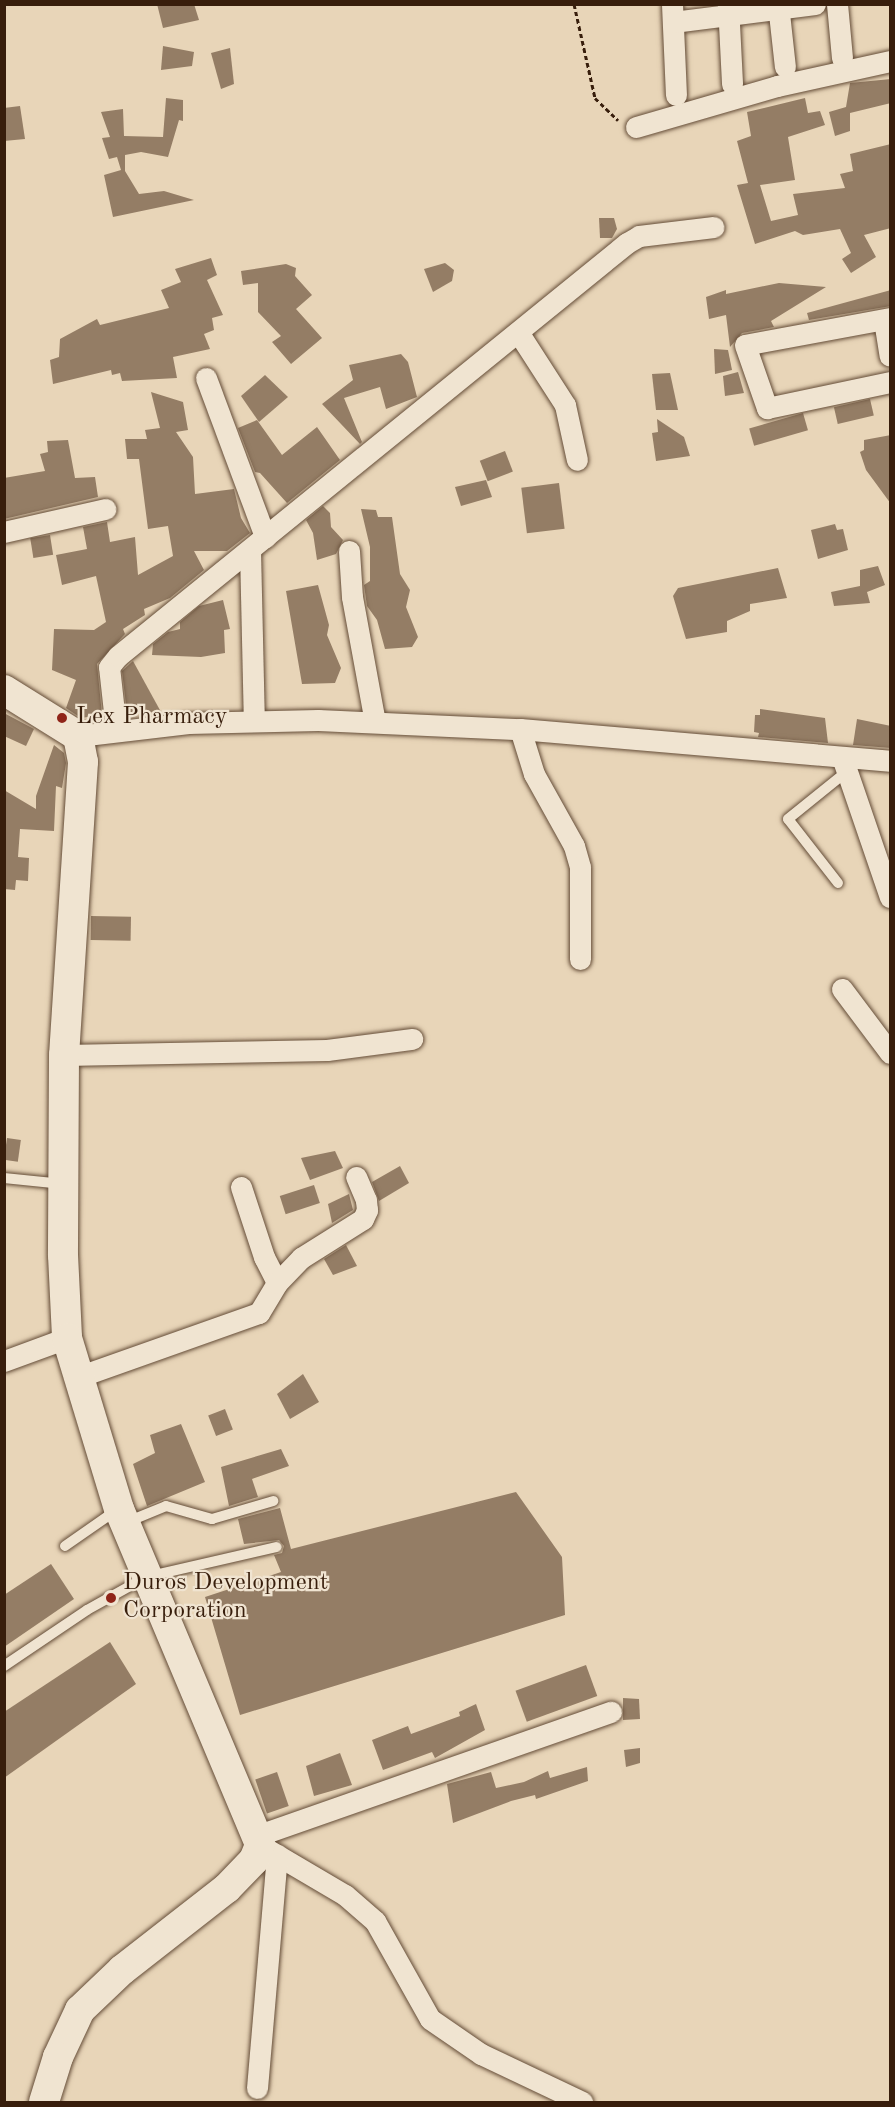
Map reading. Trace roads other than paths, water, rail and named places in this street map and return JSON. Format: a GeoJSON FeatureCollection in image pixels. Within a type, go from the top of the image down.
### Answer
{"type":"FeatureCollection","features":[{"type":"Feature","properties":{"kind":"street"},"geometry":{"type":"LineString","coordinates":[[676,95],[672,13],[815,4]]}},
{"type":"Feature","properties":{"kind":"street"},"geometry":{"type":"LineString","coordinates":[[837,4],[842,58]]}},
{"type":"Feature","properties":{"kind":"street"},"geometry":{"type":"LineString","coordinates":[[778,7],[785,67]]}},
{"type":"Feature","properties":{"kind":"street"},"geometry":{"type":"LineString","coordinates":[[729,10],[732,84]]}},
{"type":"Feature","properties":{"kind":"street"},"geometry":{"type":"LineString","coordinates":[[636,128],[777,86],[891,61]]}},
{"type":"Feature","properties":{"kind":"street"},"geometry":{"type":"LineString","coordinates":[[116,730],[109,674],[112,661],[639,236],[713,227]]}},
{"type":"Feature","properties":{"kind":"street"},"geometry":{"type":"LineString","coordinates":[[891,356],[887,319],[745,345],[767,408],[891,382]]}},
{"type":"Feature","properties":{"kind":"street"},"geometry":{"type":"LineString","coordinates":[[518,332],[565,405],[577,460]]}},
{"type":"Feature","properties":{"kind":"street"},"geometry":{"type":"LineString","coordinates":[[206,378],[258,544],[254,721]]}},
{"type":"Feature","properties":{"kind":"street"},"geometry":{"type":"LineString","coordinates":[[4,532],[105,509]]}},
{"type":"Feature","properties":{"kind":"street"},"geometry":{"type":"LineString","coordinates":[[349,551],[352,597],[375,722]]}},
{"type":"Feature","properties":{"kind":"street"},"geometry":{"type":"LineString","coordinates":[[4,690],[78,736],[116,730],[254,721],[375,722],[520,729],[844,765],[891,761]]}},
{"type":"Feature","properties":{"kind":"street"},"geometry":{"type":"LineString","coordinates":[[520,729],[534,774],[574,846],[580,867],[580,959]]}},
{"type":"Feature","properties":{"kind":"street"},"geometry":{"type":"LineString","coordinates":[[78,736],[84,762],[64,1055],[63,1184],[67,1338],[121,1516],[265,1845],[256,2088]]}},
{"type":"Feature","properties":{"kind":"street"},"geometry":{"type":"LineString","coordinates":[[844,765],[891,897]]}},
{"type":"Feature","properties":{"kind":"street"},"geometry":{"type":"LineString","coordinates":[[842,989],[891,1053]]}},
{"type":"Feature","properties":{"kind":"street"},"geometry":{"type":"LineString","coordinates":[[64,1055],[327,1050],[412,1039]]}},
{"type":"Feature","properties":{"kind":"street"},"geometry":{"type":"LineString","coordinates":[[78,1377],[244,1320],[258,1313],[277,1283],[301,1258],[363,1219],[366,1200],[356,1177]]}},
{"type":"Feature","properties":{"kind":"street"},"geometry":{"type":"LineString","coordinates":[[241,1187],[264,1257],[277,1283]]}},
{"type":"Feature","properties":{"kind":"street"},"geometry":{"type":"LineString","coordinates":[[4,1361],[67,1338]]}},
{"type":"Feature","properties":{"kind":"street"},"geometry":{"type":"LineString","coordinates":[[44,2103],[58,2057],[80,2010],[122,1970],[226,1888],[254,1860],[265,1845],[612,1712]]}},
{"type":"Feature","properties":{"kind":"street"},"geometry":{"type":"LineString","coordinates":[[265,1845],[345,1895],[375,1921],[430,2019],[481,2054],[582,2103]]}},
{"type":"Feature","properties":{"kind":"lane"},"geometry":{"type":"LineString","coordinates":[[838,883],[788,819],[844,765]]}},
{"type":"Feature","properties":{"kind":"lane"},"geometry":{"type":"LineString","coordinates":[[4,1178],[63,1184]]}},
{"type":"Feature","properties":{"kind":"lane"},"geometry":{"type":"LineString","coordinates":[[65,1546],[121,1516],[166,1506],[212,1519],[273,1501]]}},
{"type":"Feature","properties":{"kind":"lane"},"geometry":{"type":"LineString","coordinates":[[4,1666],[87,1610],[146,1577],[277,1547]]}},
{"type":"Feature","properties":{"kind":"place","name":"Lex Pharmacy"},"geometry":{"type":"Point","coordinates":[62,718]}},
{"type":"Feature","properties":{"kind":"place","name":"Duros Development Corporation"},"geometry":{"type":"Point","coordinates":[111,1598]}}]}
